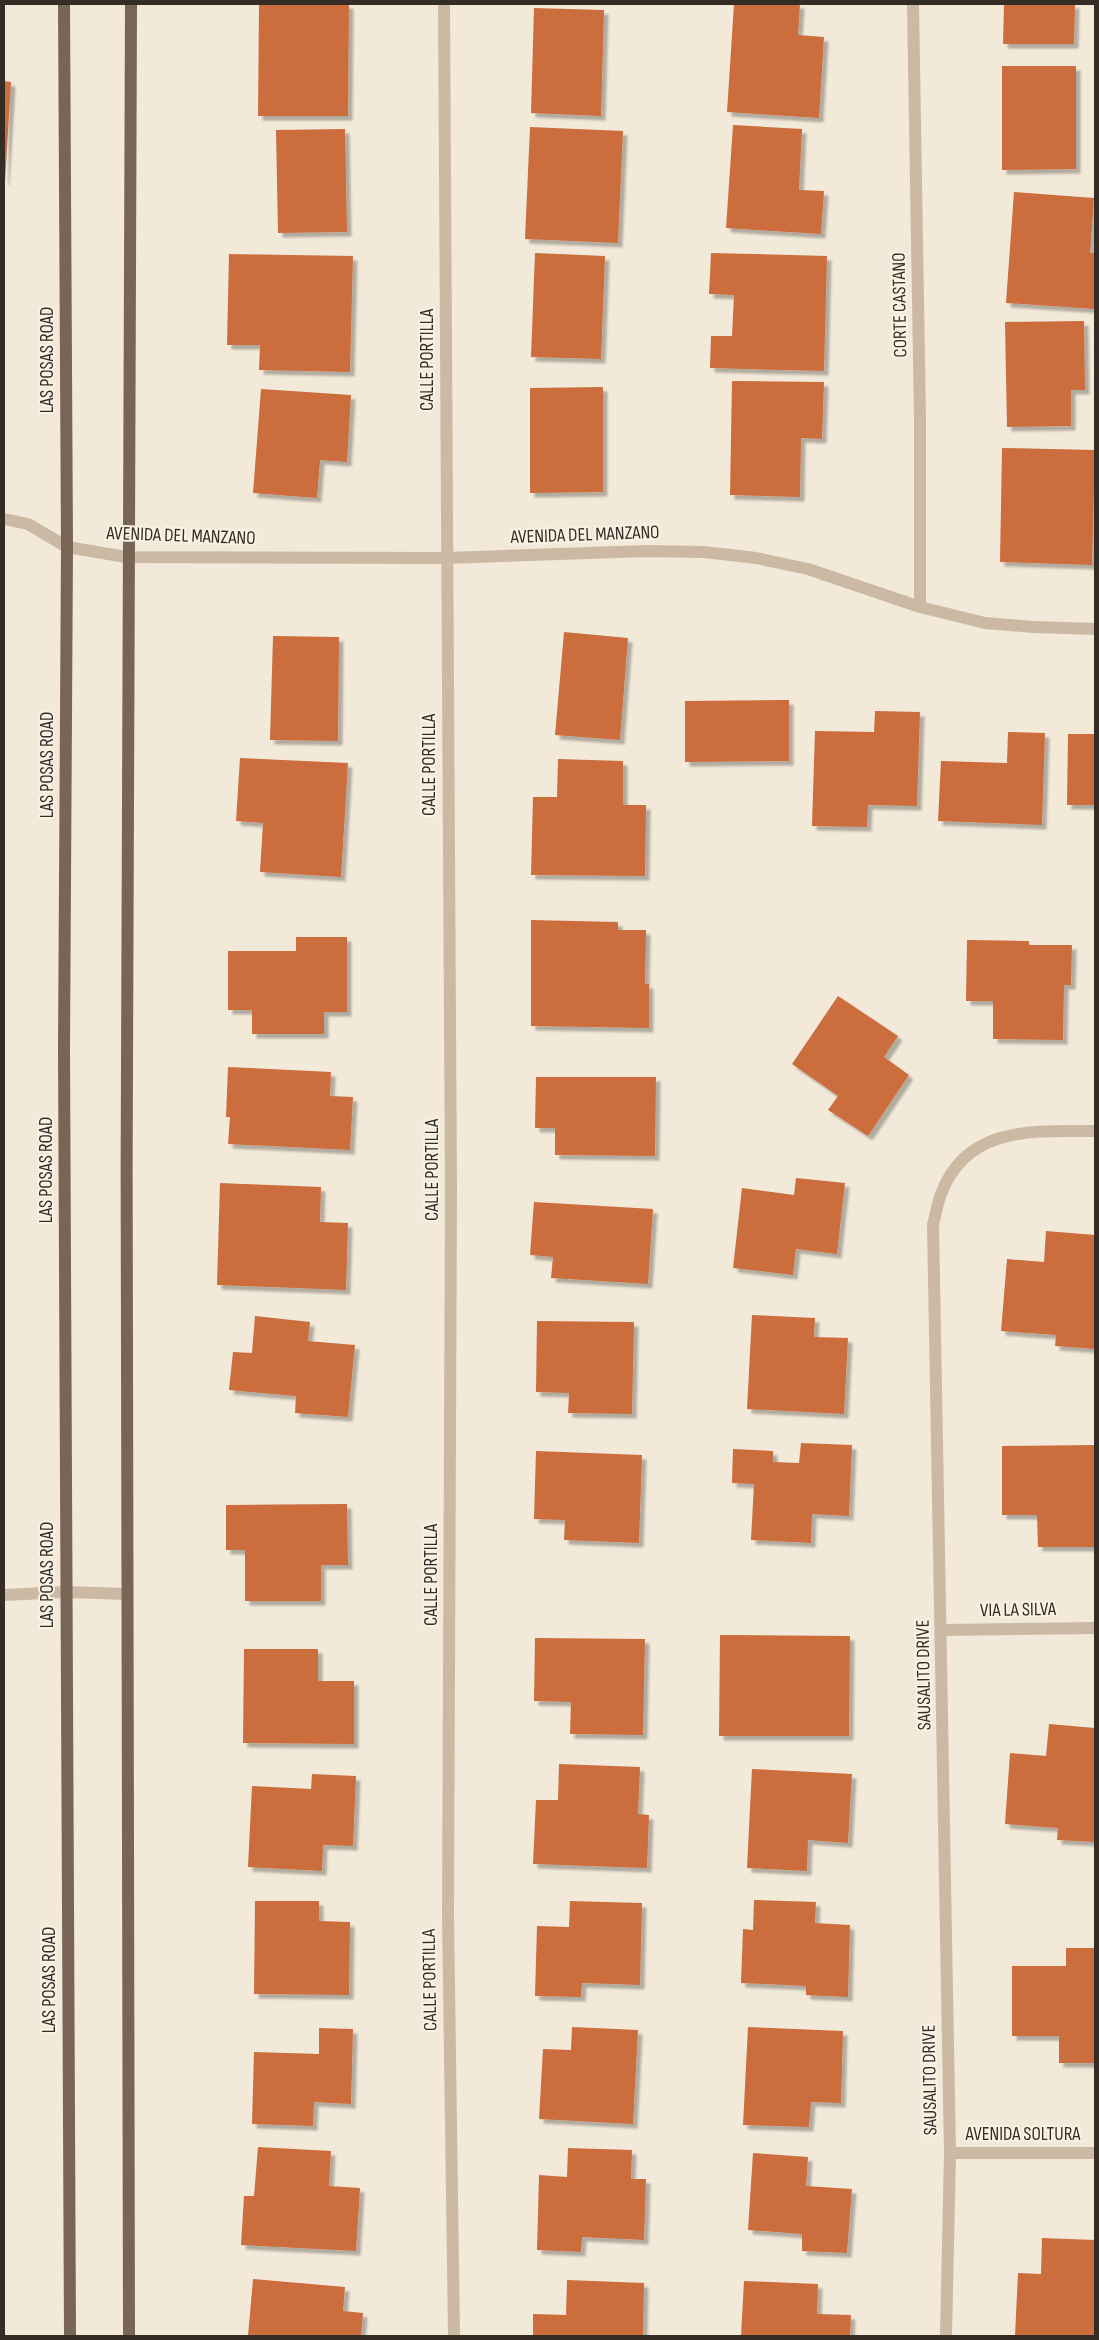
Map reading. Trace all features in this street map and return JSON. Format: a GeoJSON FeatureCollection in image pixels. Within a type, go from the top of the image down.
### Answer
{"type":"FeatureCollection","features":[{"type":"Feature","properties":{"kind":"main road","name":"LAS POSAS ROAD"},"geometry":{"type":"LineString","coordinates":[[64,4],[67,547],[64,1040],[70,2336]]}},
{"type":"Feature","properties":{"kind":"main road"},"geometry":{"type":"LineString","coordinates":[[129,2336],[126,1594],[126,557],[131,4]]}},
{"type":"Feature","properties":{"kind":"street","name":"CALLE PORTILLA"},"geometry":{"type":"LineString","coordinates":[[444,4],[451,1180],[448,1914],[454,2336]]}},
{"type":"Feature","properties":{"kind":"street","name":"CORTE CASTANO"},"geometry":{"type":"LineString","coordinates":[[913,4],[920,419],[920,606]]}},
{"type":"Feature","properties":{"kind":"street"},"geometry":{"type":"LineString","coordinates":[[4,519],[28,524],[67,547]]}},
{"type":"Feature","properties":{"kind":"street","name":"AVENIDA DEL MANZANO"},"geometry":{"type":"LineString","coordinates":[[67,547],[126,557],[447,558],[647,551],[704,552],[756,558],[808,569],[920,606],[985,622],[1034,627],[1095,629]]}},
{"type":"Feature","properties":{"kind":"street","name":"SAUSALITO DRIVE"},"geometry":{"type":"LineString","coordinates":[[946,2336],[950,2153],[942,1630],[933,1224],[941,1194],[957,1167],[980,1146],[1009,1134],[1095,1131]]}},
{"type":"Feature","properties":{"kind":"street"},"geometry":{"type":"LineString","coordinates":[[4,1594],[66,1592],[126,1594]]}},
{"type":"Feature","properties":{"kind":"street","name":"VIA LA SILVA"},"geometry":{"type":"LineString","coordinates":[[942,1630],[1095,1628]]}},
{"type":"Feature","properties":{"kind":"street","name":"AVENIDA SOLTURA"},"geometry":{"type":"LineString","coordinates":[[950,2153],[1095,2154]]}},
{"type":"Feature","properties":{"kind":"building"},"geometry":{"type":"Polygon","coordinates":[[[259,4],[349,4],[348,116],[258,116],[259,4]]]}},
{"type":"Feature","properties":{"kind":"building"},"geometry":{"type":"Polygon","coordinates":[[[734,4],[800,4],[798,35],[824,37],[819,118],[727,112],[734,4]]]}},
{"type":"Feature","properties":{"kind":"building"},"geometry":{"type":"Polygon","coordinates":[[[1004,4],[1075,4],[1074,44],[1003,44],[1004,4]]]}},
{"type":"Feature","properties":{"kind":"building"},"geometry":{"type":"Polygon","coordinates":[[[534,8],[604,10],[601,116],[531,113],[534,8]]]}},
{"type":"Feature","properties":{"kind":"building"},"geometry":{"type":"Polygon","coordinates":[[[1002,66],[1076,66],[1076,169],[1002,170],[1002,66]]]}},
{"type":"Feature","properties":{"kind":"building"},"geometry":{"type":"Polygon","coordinates":[[[4,81],[11,82],[5,181],[4,181],[4,81]]]}},
{"type":"Feature","properties":{"kind":"building"},"geometry":{"type":"Polygon","coordinates":[[[733,125],[802,129],[799,190],[824,191],[821,234],[726,228],[733,125]]]}},
{"type":"Feature","properties":{"kind":"building"},"geometry":{"type":"Polygon","coordinates":[[[530,127],[623,131],[618,243],[525,239],[530,127]]]}},
{"type":"Feature","properties":{"kind":"building"},"geometry":{"type":"Polygon","coordinates":[[[345,129],[347,232],[278,233],[276,130],[345,129]]]}},
{"type":"Feature","properties":{"kind":"building"},"geometry":{"type":"Polygon","coordinates":[[[1014,192],[1094,198],[1090,253],[1095,253],[1095,309],[1006,303],[1014,192]]]}},
{"type":"Feature","properties":{"kind":"building"},"geometry":{"type":"Polygon","coordinates":[[[535,253],[605,256],[601,359],[531,357],[535,253]]]}},
{"type":"Feature","properties":{"kind":"building"},"geometry":{"type":"Polygon","coordinates":[[[711,253],[827,256],[824,371],[710,368],[711,336],[732,336],[734,295],[709,294],[711,253]]]}},
{"type":"Feature","properties":{"kind":"building"},"geometry":{"type":"Polygon","coordinates":[[[229,254],[353,256],[350,372],[259,370],[260,345],[227,345],[229,254]]]}},
{"type":"Feature","properties":{"kind":"building"},"geometry":{"type":"Polygon","coordinates":[[[1084,321],[1085,390],[1071,390],[1071,426],[1007,427],[1005,322],[1084,321]]]}},
{"type":"Feature","properties":{"kind":"building"},"geometry":{"type":"Polygon","coordinates":[[[732,381],[824,382],[822,439],[801,438],[800,497],[730,495],[732,381]]]}},
{"type":"Feature","properties":{"kind":"building"},"geometry":{"type":"Polygon","coordinates":[[[603,387],[603,492],[530,493],[530,388],[603,387]]]}},
{"type":"Feature","properties":{"kind":"building"},"geometry":{"type":"Polygon","coordinates":[[[261,389],[351,395],[347,462],[320,460],[317,498],[253,493],[261,389]]]}},
{"type":"Feature","properties":{"kind":"building"},"geometry":{"type":"Polygon","coordinates":[[[1002,448],[1095,450],[1092,565],[1000,562],[1002,448]]]}},
{"type":"Feature","properties":{"kind":"building"},"geometry":{"type":"Polygon","coordinates":[[[564,632],[628,638],[620,740],[555,735],[564,632]]]}},
{"type":"Feature","properties":{"kind":"building"},"geometry":{"type":"Polygon","coordinates":[[[273,636],[339,637],[338,741],[270,740],[273,636]]]}},
{"type":"Feature","properties":{"kind":"building"},"geometry":{"type":"Polygon","coordinates":[[[789,700],[789,761],[685,762],[685,701],[789,700]]]}},
{"type":"Feature","properties":{"kind":"building"},"geometry":{"type":"Polygon","coordinates":[[[875,711],[920,712],[917,806],[868,805],[867,827],[812,826],[815,731],[874,732],[875,711]]]}},
{"type":"Feature","properties":{"kind":"building"},"geometry":{"type":"Polygon","coordinates":[[[1008,732],[1045,733],[1042,825],[938,821],[941,761],[1007,763],[1008,732]]]}},
{"type":"Feature","properties":{"kind":"building"},"geometry":{"type":"Polygon","coordinates":[[[1068,734],[1095,734],[1095,805],[1067,805],[1068,734]]]}},
{"type":"Feature","properties":{"kind":"building"},"geometry":{"type":"Polygon","coordinates":[[[240,758],[348,763],[341,877],[260,872],[263,823],[236,821],[240,758]]]}},
{"type":"Feature","properties":{"kind":"building"},"geometry":{"type":"Polygon","coordinates":[[[558,759],[623,761],[623,805],[646,805],[645,876],[531,875],[533,797],[557,797],[558,759]]]}},
{"type":"Feature","properties":{"kind":"building"},"geometry":{"type":"Polygon","coordinates":[[[531,920],[618,922],[618,930],[646,930],[645,984],[649,984],[649,1028],[531,1026],[531,920]]]}},
{"type":"Feature","properties":{"kind":"building"},"geometry":{"type":"Polygon","coordinates":[[[296,937],[347,937],[347,1012],[324,1012],[324,1034],[252,1034],[252,1010],[228,1010],[228,951],[296,951],[296,937]]]}},
{"type":"Feature","properties":{"kind":"building"},"geometry":{"type":"Polygon","coordinates":[[[967,940],[1029,941],[1029,945],[1072,945],[1071,985],[1064,985],[1063,1040],[993,1039],[993,1001],[966,1001],[967,940]]]}},
{"type":"Feature","properties":{"kind":"building"},"geometry":{"type":"Polygon","coordinates":[[[838,996],[898,1036],[884,1057],[909,1075],[868,1136],[828,1110],[838,1096],[792,1064],[838,996]]]}},
{"type":"Feature","properties":{"kind":"building"},"geometry":{"type":"Polygon","coordinates":[[[228,1067],[331,1072],[330,1096],[353,1097],[350,1150],[228,1144],[230,1117],[226,1117],[228,1067]]]}},
{"type":"Feature","properties":{"kind":"building"},"geometry":{"type":"Polygon","coordinates":[[[536,1077],[656,1077],[655,1156],[555,1155],[555,1128],[535,1128],[536,1077]]]}},
{"type":"Feature","properties":{"kind":"building"},"geometry":{"type":"Polygon","coordinates":[[[796,1178],[845,1183],[837,1254],[796,1249],[793,1275],[733,1268],[742,1188],[794,1195],[796,1178]]]}},
{"type":"Feature","properties":{"kind":"building"},"geometry":{"type":"Polygon","coordinates":[[[220,1183],[321,1187],[320,1222],[348,1223],[346,1290],[217,1285],[220,1183]]]}},
{"type":"Feature","properties":{"kind":"building"},"geometry":{"type":"Polygon","coordinates":[[[534,1202],[653,1209],[648,1284],[551,1278],[553,1257],[530,1255],[534,1202]]]}},
{"type":"Feature","properties":{"kind":"building"},"geometry":{"type":"Polygon","coordinates":[[[1046,1231],[1095,1235],[1095,1349],[1055,1346],[1056,1335],[1001,1331],[1007,1259],[1044,1262],[1046,1231]]]}},
{"type":"Feature","properties":{"kind":"building"},"geometry":{"type":"Polygon","coordinates":[[[752,1315],[815,1318],[814,1337],[848,1338],[844,1414],[747,1409],[752,1315]]]}},
{"type":"Feature","properties":{"kind":"building"},"geometry":{"type":"Polygon","coordinates":[[[255,1316],[310,1322],[308,1341],[355,1345],[348,1417],[295,1413],[296,1396],[229,1390],[233,1352],[252,1353],[255,1316]]]}},
{"type":"Feature","properties":{"kind":"building"},"geometry":{"type":"Polygon","coordinates":[[[537,1321],[634,1322],[632,1414],[568,1413],[569,1393],[536,1392],[537,1321]]]}},
{"type":"Feature","properties":{"kind":"building"},"geometry":{"type":"Polygon","coordinates":[[[801,1443],[852,1445],[849,1516],[812,1514],[811,1543],[751,1540],[754,1484],[732,1483],[733,1449],[773,1451],[773,1462],[799,1463],[801,1443]]]}},
{"type":"Feature","properties":{"kind":"building"},"geometry":{"type":"Polygon","coordinates":[[[1095,1445],[1095,1547],[1038,1547],[1037,1515],[1002,1515],[1002,1446],[1095,1445]]]}},
{"type":"Feature","properties":{"kind":"building"},"geometry":{"type":"Polygon","coordinates":[[[536,1451],[642,1455],[639,1543],[564,1540],[565,1520],[534,1519],[536,1451]]]}},
{"type":"Feature","properties":{"kind":"building"},"geometry":{"type":"Polygon","coordinates":[[[347,1504],[348,1565],[321,1565],[321,1601],[245,1601],[245,1550],[226,1550],[226,1505],[347,1504]]]}},
{"type":"Feature","properties":{"kind":"building"},"geometry":{"type":"Polygon","coordinates":[[[720,1635],[850,1636],[849,1736],[719,1736],[720,1635]]]}},
{"type":"Feature","properties":{"kind":"building"},"geometry":{"type":"Polygon","coordinates":[[[535,1638],[645,1639],[643,1735],[570,1734],[571,1702],[534,1701],[535,1638]]]}},
{"type":"Feature","properties":{"kind":"building"},"geometry":{"type":"Polygon","coordinates":[[[244,1649],[318,1649],[318,1681],[354,1681],[354,1744],[243,1743],[244,1649]]]}},
{"type":"Feature","properties":{"kind":"building"},"geometry":{"type":"Polygon","coordinates":[[[1049,1724],[1095,1728],[1095,1842],[1057,1840],[1058,1828],[1005,1824],[1010,1753],[1046,1756],[1049,1724]]]}},
{"type":"Feature","properties":{"kind":"building"},"geometry":{"type":"Polygon","coordinates":[[[559,1764],[640,1767],[638,1814],[649,1815],[647,1868],[533,1864],[536,1800],[558,1800],[559,1764]]]}},
{"type":"Feature","properties":{"kind":"building"},"geometry":{"type":"Polygon","coordinates":[[[752,1769],[852,1774],[848,1843],[808,1840],[807,1871],[747,1868],[752,1769]]]}},
{"type":"Feature","properties":{"kind":"building"},"geometry":{"type":"Polygon","coordinates":[[[312,1774],[356,1776],[353,1846],[323,1845],[322,1871],[248,1867],[252,1786],[311,1789],[312,1774]]]}},
{"type":"Feature","properties":{"kind":"building"},"geometry":{"type":"Polygon","coordinates":[[[754,1900],[816,1902],[815,1923],[850,1925],[848,1997],[806,1995],[806,1986],[741,1983],[743,1929],[753,1930],[754,1900]]]}},
{"type":"Feature","properties":{"kind":"building"},"geometry":{"type":"Polygon","coordinates":[[[255,1901],[319,1901],[319,1921],[350,1922],[349,1995],[254,1994],[255,1901]]]}},
{"type":"Feature","properties":{"kind":"building"},"geometry":{"type":"Polygon","coordinates":[[[570,1901],[642,1903],[640,1985],[582,1983],[581,1997],[535,1996],[537,1926],[569,1927],[570,1901]]]}},
{"type":"Feature","properties":{"kind":"building"},"geometry":{"type":"Polygon","coordinates":[[[1066,1948],[1095,1948],[1095,2063],[1059,2063],[1059,2036],[1012,2036],[1012,1966],[1066,1966],[1066,1948]]]}},
{"type":"Feature","properties":{"kind":"building"},"geometry":{"type":"Polygon","coordinates":[[[572,2027],[638,2030],[633,2124],[539,2119],[543,2049],[571,2050],[572,2027]]]}},
{"type":"Feature","properties":{"kind":"building"},"geometry":{"type":"Polygon","coordinates":[[[748,2027],[843,2031],[841,2103],[811,2102],[809,2127],[743,2125],[748,2027]]]}},
{"type":"Feature","properties":{"kind":"building"},"geometry":{"type":"Polygon","coordinates":[[[319,2028],[353,2029],[351,2104],[314,2102],[313,2126],[252,2124],[254,2052],[319,2054],[319,2028]]]}},
{"type":"Feature","properties":{"kind":"building"},"geometry":{"type":"Polygon","coordinates":[[[258,2147],[331,2151],[329,2186],[360,2188],[356,2251],[241,2245],[244,2196],[254,2196],[258,2147]]]}},
{"type":"Feature","properties":{"kind":"building"},"geometry":{"type":"Polygon","coordinates":[[[568,2148],[632,2150],[631,2179],[646,2179],[644,2240],[582,2237],[581,2252],[537,2250],[539,2175],[567,2177],[568,2148]]]}},
{"type":"Feature","properties":{"kind":"building"},"geometry":{"type":"Polygon","coordinates":[[[753,2153],[808,2157],[806,2186],[852,2189],[847,2253],[802,2251],[802,2234],[748,2230],[753,2153]]]}},
{"type":"Feature","properties":{"kind":"building"},"geometry":{"type":"Polygon","coordinates":[[[1042,2238],[1095,2240],[1095,2336],[1015,2336],[1018,2273],[1041,2274],[1042,2238]]]}},
{"type":"Feature","properties":{"kind":"building"},"geometry":{"type":"Polygon","coordinates":[[[253,2279],[345,2287],[343,2311],[363,2313],[361,2336],[248,2336],[253,2279]]]}},
{"type":"Feature","properties":{"kind":"building"},"geometry":{"type":"Polygon","coordinates":[[[567,2280],[644,2283],[643,2336],[533,2336],[533,2314],[566,2315],[567,2280]]]}},
{"type":"Feature","properties":{"kind":"building"},"geometry":{"type":"Polygon","coordinates":[[[744,2281],[818,2284],[817,2314],[851,2315],[850,2336],[741,2336],[744,2281]]]}}]}
